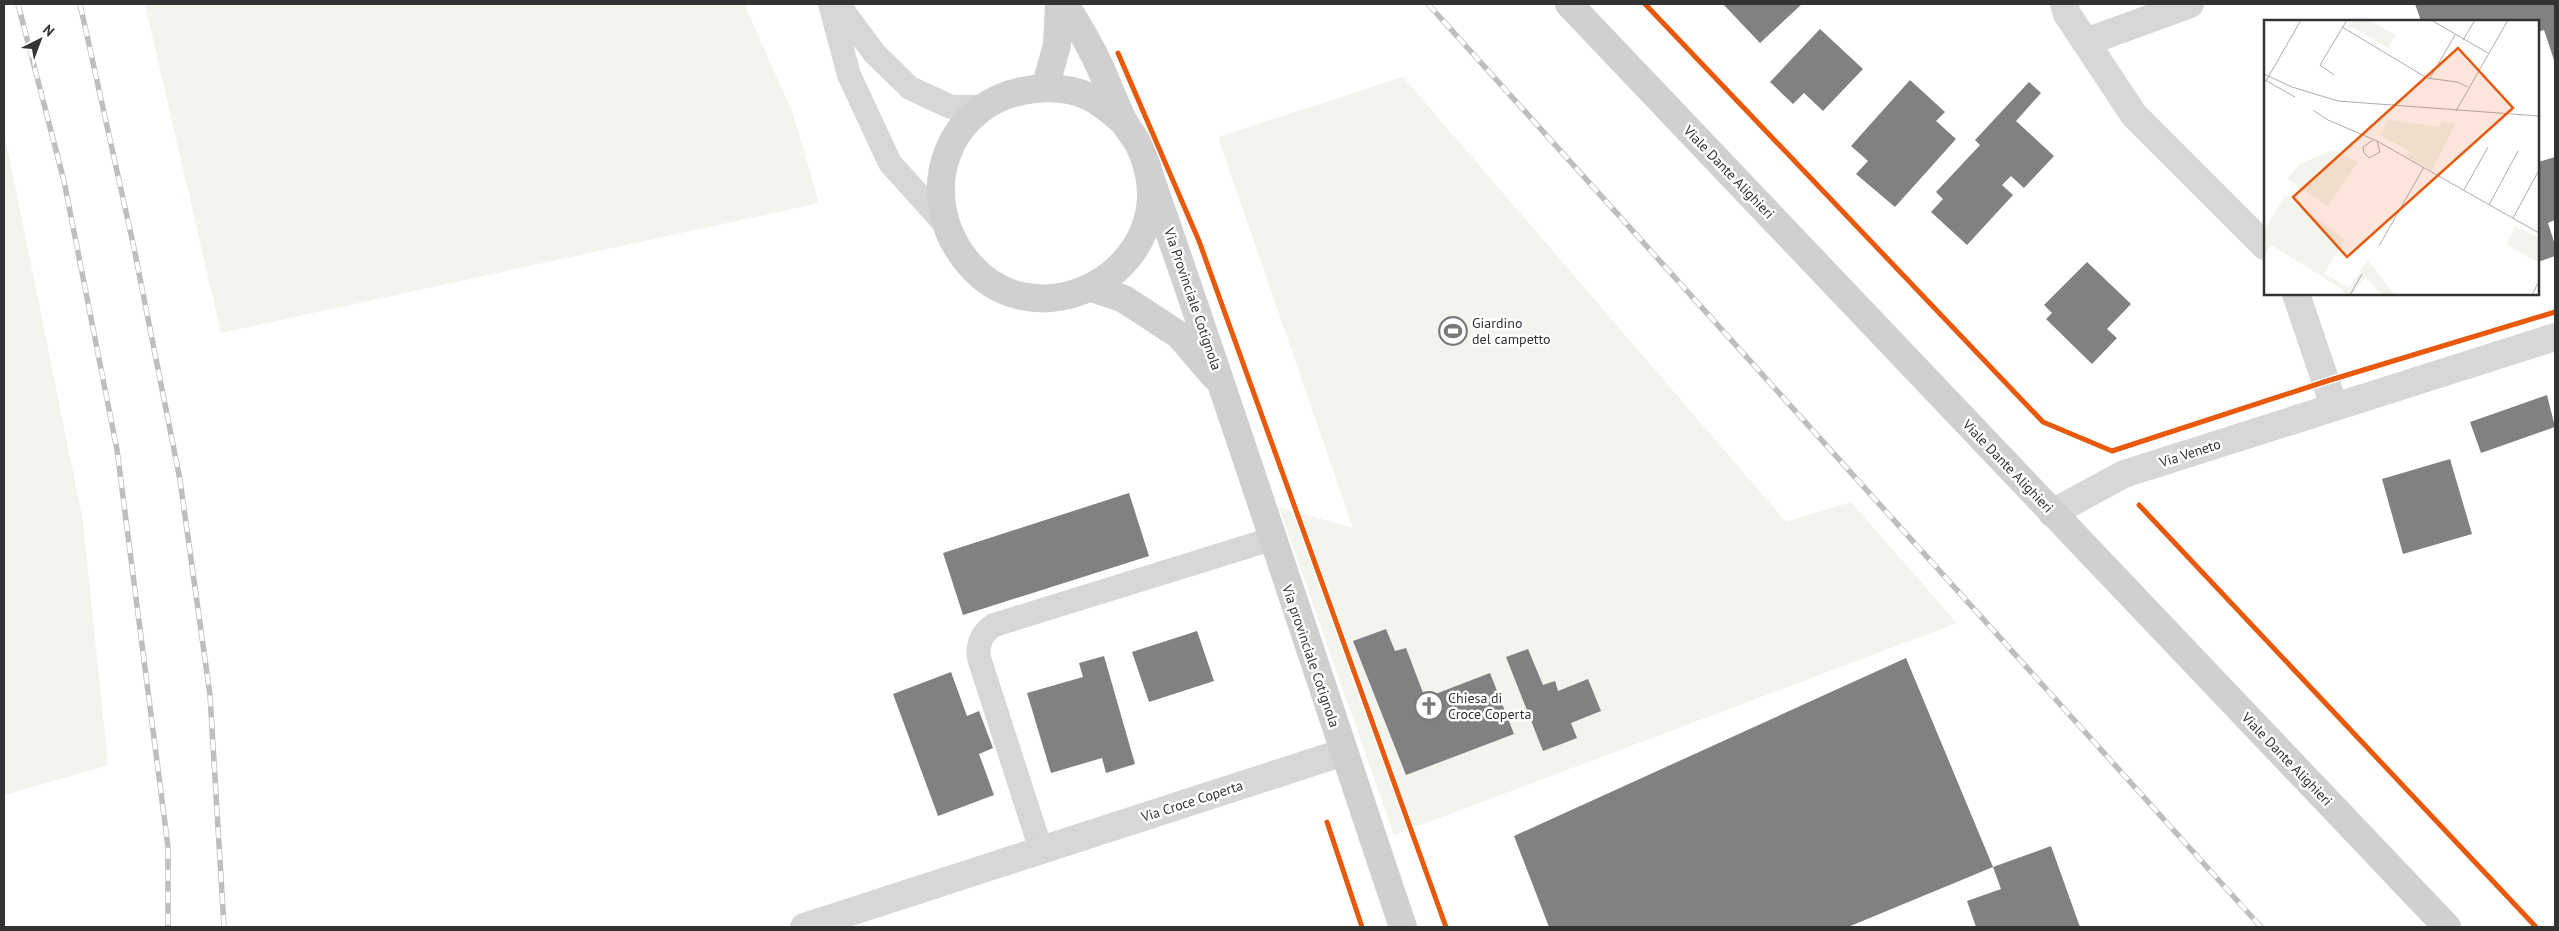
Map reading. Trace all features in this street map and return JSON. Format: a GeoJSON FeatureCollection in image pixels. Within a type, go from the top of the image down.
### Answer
{"type":"FeatureCollection","features":[{"type":"Feature","properties":{"kind":"street"},"geometry":{"type":"LineString","coordinates":[[1045,88],[1057,45],[1060,4]]}},
{"type":"Feature","properties":{"kind":"street","name":"Via Provinciale Cotignola"},"geometry":{"type":"LineString","coordinates":[[1065,4],[1092,49],[1125,123],[1140,146],[1222,384]]}},
{"type":"Feature","properties":{"kind":"street","name":"Viale Dante Alighieri"},"geometry":{"type":"LineString","coordinates":[[1569,4],[2448,927]]}},
{"type":"Feature","properties":{"kind":"street"},"geometry":{"type":"LineString","coordinates":[[2064,4],[2067,14],[2134,116],[2264,245]]}},
{"type":"Feature","properties":{"kind":"street"},"geometry":{"type":"LineString","coordinates":[[2086,42],[2190,4]]}},
{"type":"Feature","properties":{"kind":"street","name":"Via Provinciale Cotignola"},"geometry":{"type":"LineString","coordinates":[[1125,123],[1108,108],[1089,97],[1068,90],[1045,88],[1016,92],[984,107],[964,125],[948,154],[942,172],[940,197],[944,222],[957,250],[977,273],[1003,290],[1032,298],[1062,297],[1092,288],[1115,273],[1133,252],[1146,226],[1151,199],[1148,171]]}},
{"type":"Feature","properties":{"kind":"street","name":"Via Provinciale Cotignola"},"geometry":{"type":"LineString","coordinates":[[1092,288],[1124,299],[1178,335],[1222,384]]}},
{"type":"Feature","properties":{"kind":"street"},"geometry":{"type":"LineString","coordinates":[[2296,295],[2334,406]]}},
{"type":"Feature","properties":{"kind":"street","name":"Via Veneto"},"geometry":{"type":"LineString","coordinates":[[2052,513],[2124,474],[2555,337]]}},
{"type":"Feature","properties":{"kind":"street","name":"Via provinciale Cotignola"},"geometry":{"type":"LineString","coordinates":[[1222,384],[1272,539],[1403,927]]}},
{"type":"Feature","properties":{"kind":"street","name":"Via Croce Coperta"},"geometry":{"type":"LineString","coordinates":[[804,927],[1344,752]]}},
{"type":"Feature","properties":{"kind":"lane"},"geometry":{"type":"LineString","coordinates":[[830,4],[849,75],[890,163],[944,222]]}},
{"type":"Feature","properties":{"kind":"lane"},"geometry":{"type":"LineString","coordinates":[[838,4],[875,54],[910,88],[952,107],[984,107]]}},
{"type":"Feature","properties":{"kind":"lane"},"geometry":{"type":"LineString","coordinates":[[1041,850],[979,658],[978,648],[986,630],[994,625],[1272,539]]}},
{"type":"Feature","properties":{"kind":"shaded area"},"geometry":{"type":"Polygon","coordinates":[[[145,4],[744,4],[793,114],[819,203],[221,333],[145,4]]]}},
{"type":"Feature","properties":{"kind":"shaded area"},"geometry":{"type":"Polygon","coordinates":[[[1403,77],[1786,522],[1851,502],[1957,623],[1394,835],[1279,507],[1353,528],[1218,137],[1403,77]]]}},
{"type":"Feature","properties":{"kind":"shaded area"},"geometry":{"type":"Polygon","coordinates":[[[4,131],[83,521],[108,765],[4,795],[4,131]]]}},
{"type":"Feature","properties":{"kind":"building"},"geometry":{"type":"Polygon","coordinates":[[[1723,4],[1802,4],[1760,43],[1723,4]]]}},
{"type":"Feature","properties":{"kind":"building"},"geometry":{"type":"Polygon","coordinates":[[[2415,4],[2555,4],[2555,63],[2544,30],[2539,32],[2539,20],[2421,20],[2415,4]]]}},
{"type":"Feature","properties":{"kind":"building"},"geometry":{"type":"Polygon","coordinates":[[[1820,29],[1863,69],[1823,111],[1804,93],[1793,104],[1770,82],[1820,29]]]}},
{"type":"Feature","properties":{"kind":"building"},"geometry":{"type":"Polygon","coordinates":[[[1910,80],[1945,112],[1936,121],[1956,139],[1895,207],[1856,174],[1868,161],[1851,146],[1910,80]]]}},
{"type":"Feature","properties":{"kind":"building"},"geometry":{"type":"Polygon","coordinates":[[[2029,82],[2041,93],[2016,121],[2054,156],[2024,188],[2011,176],[2002,185],[2013,195],[1967,245],[1931,212],[1943,199],[1936,192],[1980,145],[1975,140],[2029,82]]]}},
{"type":"Feature","properties":{"kind":"building"},"geometry":{"type":"Polygon","coordinates":[[[2555,157],[2555,220],[2548,223],[2555,245],[2555,256],[2539,262],[2539,162],[2555,157]]]}},
{"type":"Feature","properties":{"kind":"building"},"geometry":{"type":"Polygon","coordinates":[[[2087,262],[2131,304],[2107,329],[2117,338],[2092,364],[2046,319],[2052,313],[2044,305],[2087,262]]]}},
{"type":"Feature","properties":{"kind":"building"},"geometry":{"type":"Polygon","coordinates":[[[2547,395],[2555,427],[2481,453],[2470,422],[2547,395]]]}},
{"type":"Feature","properties":{"kind":"building"},"geometry":{"type":"Polygon","coordinates":[[[2450,459],[2472,534],[2403,554],[2382,479],[2450,459]]]}},
{"type":"Feature","properties":{"kind":"building"},"geometry":{"type":"Polygon","coordinates":[[[1129,493],[1149,556],[963,615],[943,553],[1129,493]]]}},
{"type":"Feature","properties":{"kind":"building","name":"Chiesa di Croce Coperta"},"geometry":{"type":"Polygon","coordinates":[[[1386,629],[1395,651],[1406,648],[1425,698],[1490,673],[1514,734],[1406,775],[1353,641],[1386,629]]]}},
{"type":"Feature","properties":{"kind":"building"},"geometry":{"type":"Polygon","coordinates":[[[1197,631],[1214,681],[1149,702],[1132,652],[1197,631]]]}},
{"type":"Feature","properties":{"kind":"building"},"geometry":{"type":"Polygon","coordinates":[[[1528,649],[1543,685],[1555,681],[1558,691],[1588,679],[1601,711],[1571,723],[1577,738],[1543,751],[1506,657],[1528,649]]]}},
{"type":"Feature","properties":{"kind":"building"},"geometry":{"type":"Polygon","coordinates":[[[1104,656],[1135,764],[1106,773],[1102,758],[1051,773],[1027,693],[1083,677],[1079,663],[1104,656]]]}},
{"type":"Feature","properties":{"kind":"building"},"geometry":{"type":"Polygon","coordinates":[[[1906,658],[1993,867],[1848,927],[1549,927],[1514,836],[1906,658]]]}},
{"type":"Feature","properties":{"kind":"building"},"geometry":{"type":"Polygon","coordinates":[[[951,672],[967,716],[979,711],[993,748],[979,754],[994,795],[938,816],[893,694],[951,672]]]}},
{"type":"Feature","properties":{"kind":"building"},"geometry":{"type":"Polygon","coordinates":[[[2051,846],[2080,927],[1976,927],[1967,901],[2001,889],[1993,867],[2051,846]]]}},
{"type":"Feature","properties":{"kind":"railway"},"geometry":{"type":"LineString","coordinates":[[18,4],[64,181],[117,450],[168,847],[168,927]]}},
{"type":"Feature","properties":{"kind":"railway"},"geometry":{"type":"LineString","coordinates":[[80,4],[134,248],[180,480],[210,695],[224,927]]}},
{"type":"Feature","properties":{"kind":"railway"},"geometry":{"type":"LineString","coordinates":[[1428,4],[2261,927]]}},
{"type":"Feature","properties":{"kind":"cycle path"},"geometry":{"type":"LineString","coordinates":[[1645,4],[2043,422],[2112,451],[2327,381],[2555,312]]}},
{"type":"Feature","properties":{"kind":"cycle path"},"geometry":{"type":"LineString","coordinates":[[1118,53],[1199,241],[1446,927]]}},
{"type":"Feature","properties":{"kind":"cycle path"},"geometry":{"type":"LineString","coordinates":[[2139,505],[2536,927]]}},
{"type":"Feature","properties":{"kind":"cycle path"},"geometry":{"type":"LineString","coordinates":[[1327,822],[1362,927]]}},
{"type":"Feature","properties":{"kind":"place","name":"Giardino del campetto"},"geometry":{"type":"Point","coordinates":[1453,331]}},
{"type":"Feature","properties":{"kind":"place","name":"Chiesa di Croce Coperta"},"geometry":{"type":"Point","coordinates":[1429,706]}}]}
